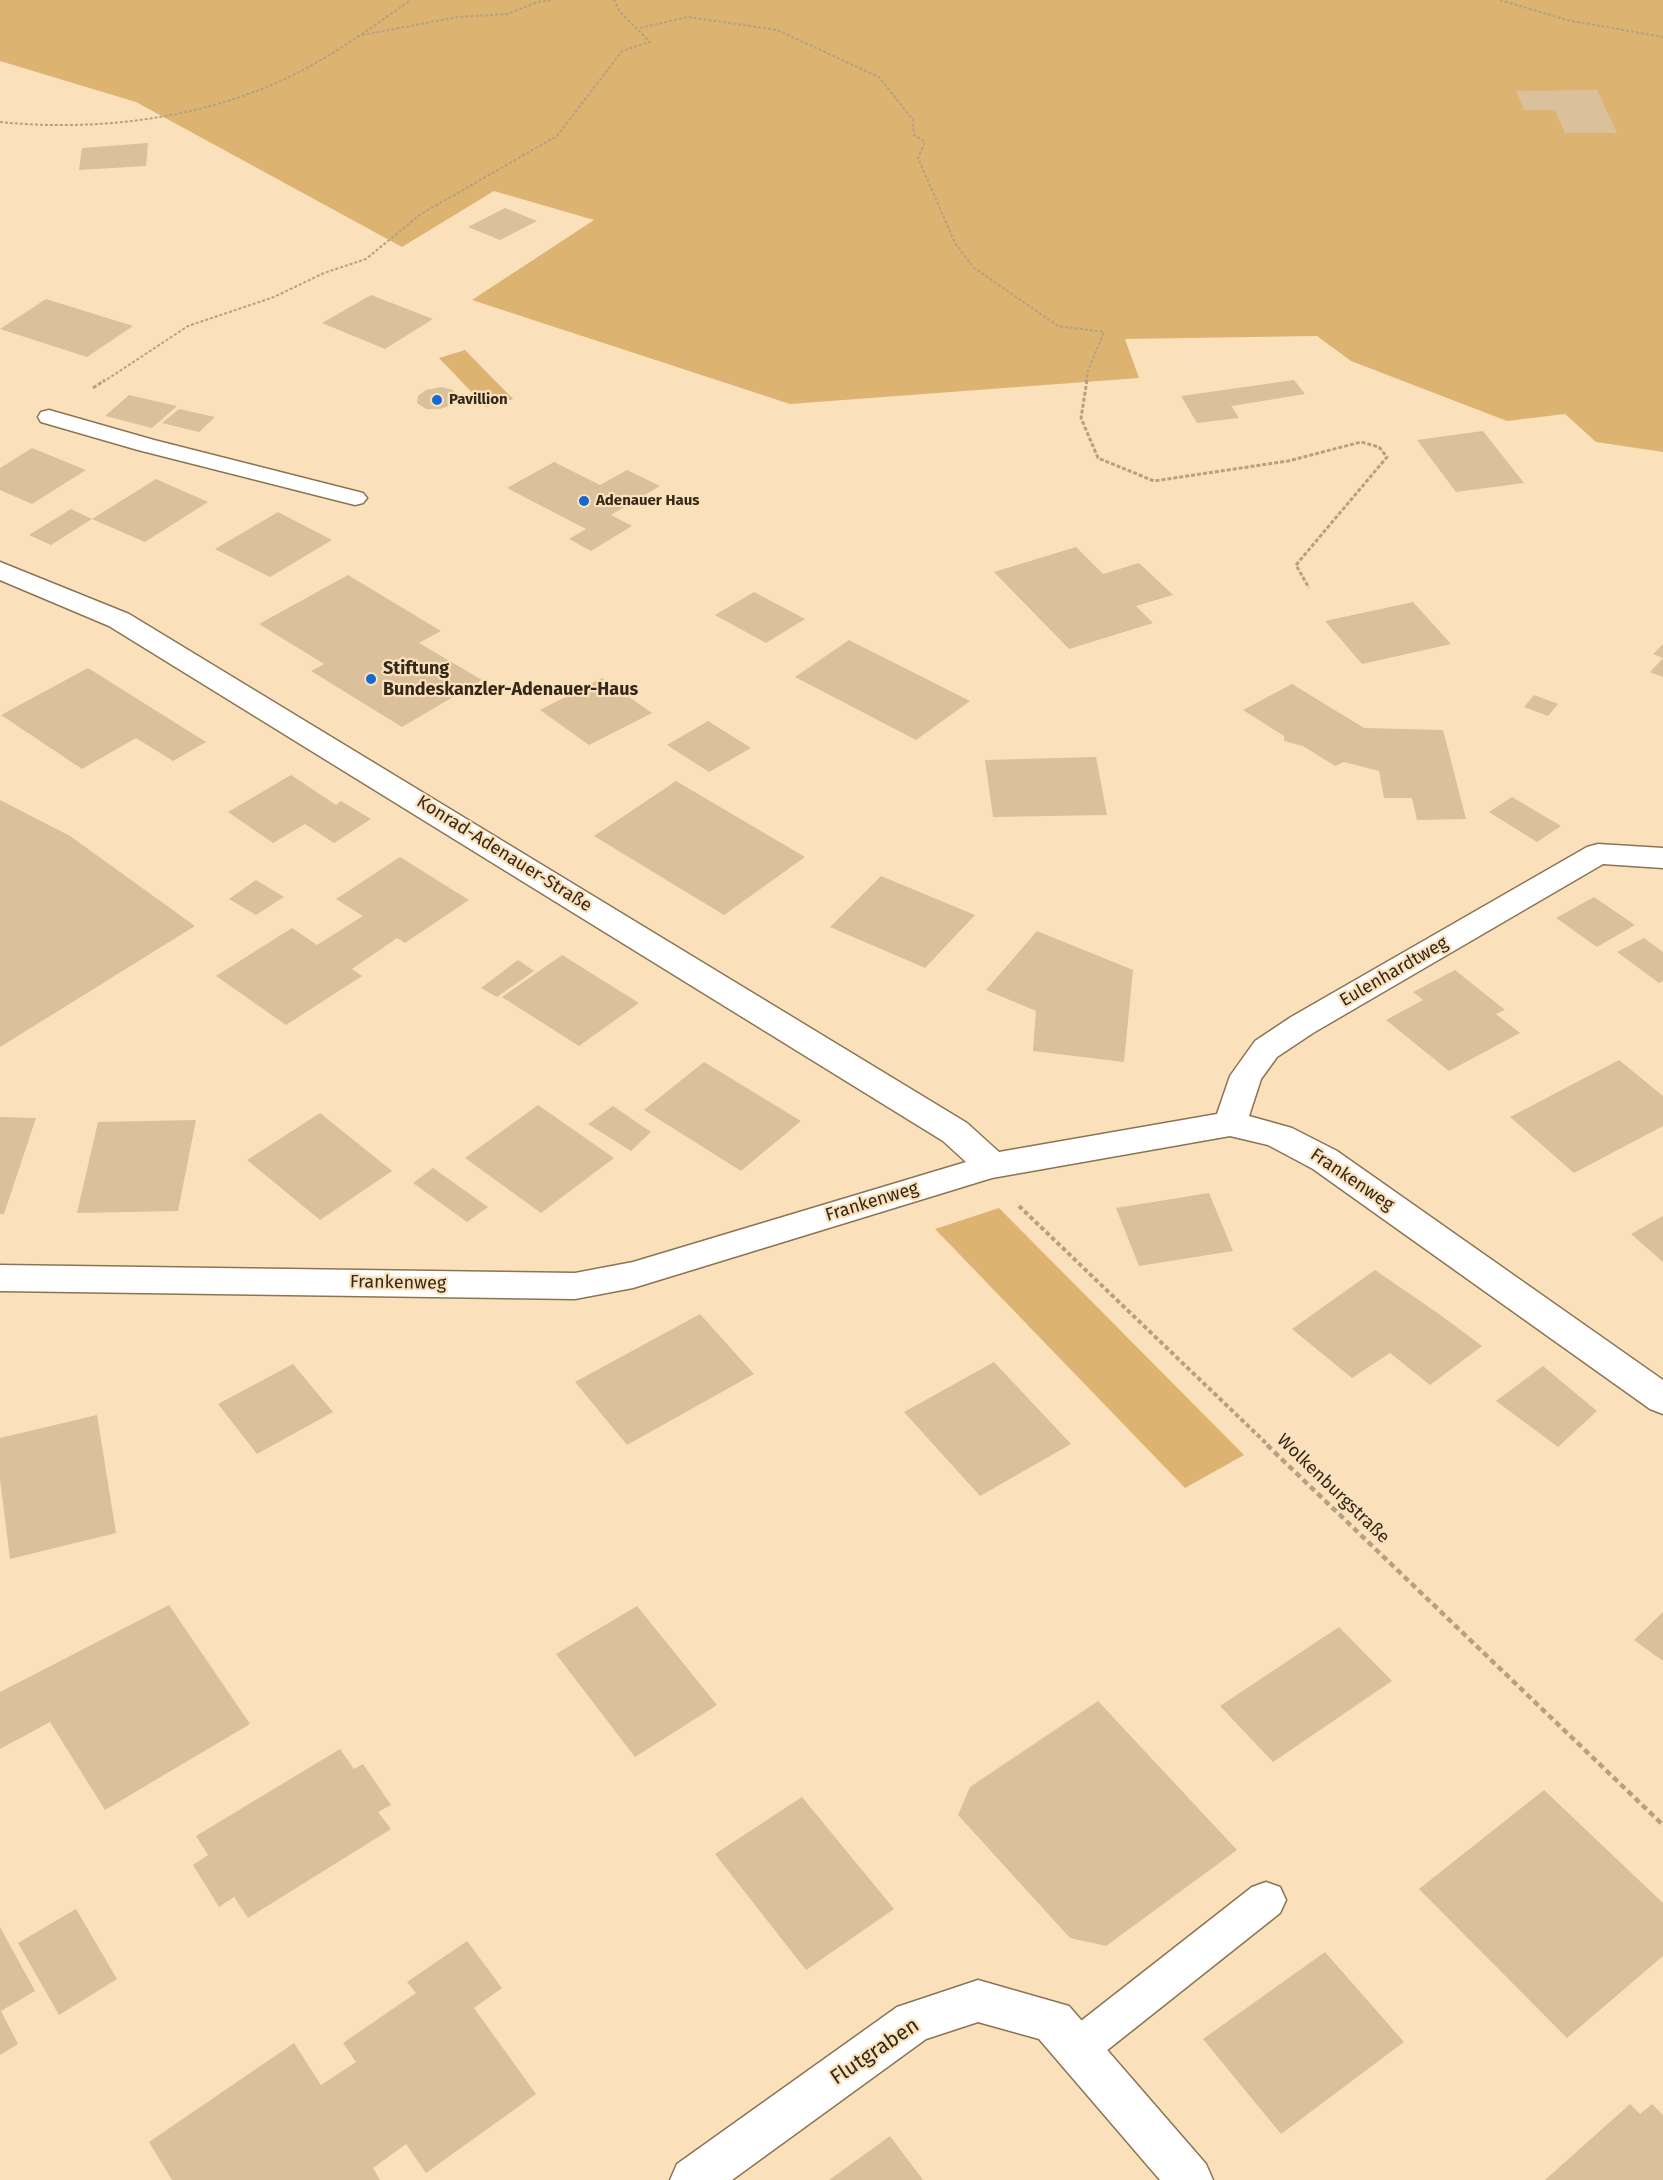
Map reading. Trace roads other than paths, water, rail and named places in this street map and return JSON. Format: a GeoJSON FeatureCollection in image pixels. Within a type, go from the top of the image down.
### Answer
{"type":"FeatureCollection","features":[{"type":"Feature","properties":{"kind":"street","name":"Konrad-Adenauer-Straße"},"geometry":{"type":"LineString","coordinates":[[0,570],[119,620],[221,681],[956,1132],[992,1166]]}},
{"type":"Feature","properties":{"kind":"street","name":"Eulenhardtweg"},"geometry":{"type":"LineString","coordinates":[[1230,1124],[1246,1076],[1266,1049],[1302,1025],[1598,854],[1663,858]]}},
{"type":"Feature","properties":{"kind":"street","name":"Frankenweg"},"geometry":{"type":"LineString","coordinates":[[0,1278],[575,1286],[633,1275],[992,1166],[1230,1124],[1261,1128],[1293,1141],[1326,1160],[1663,1399]]}},
{"type":"Feature","properties":{"kind":"street","name":"Flutgraben"},"geometry":{"type":"LineString","coordinates":[[693,2180],[913,2022],[978,2001],[1053,2021],[1190,2180]]}},
{"type":"Feature","properties":{"kind":"lane"},"geometry":{"type":"LineString","coordinates":[[49,417],[146,445],[356,498]]}},
{"type":"Feature","properties":{"kind":"lane"},"geometry":{"type":"LineString","coordinates":[[1077,2049],[1266,1900]]}},
{"type":"Feature","properties":{"kind":"place","name":"Pavillion"},"geometry":{"type":"Point","coordinates":[437,400]}},
{"type":"Feature","properties":{"kind":"place","name":"Adenauer Haus"},"geometry":{"type":"Point","coordinates":[584,501]}},
{"type":"Feature","properties":{"kind":"place","name":"Stiftung Bundeskanzler-Adenauer-Haus"},"geometry":{"type":"Point","coordinates":[371,679]}}]}
